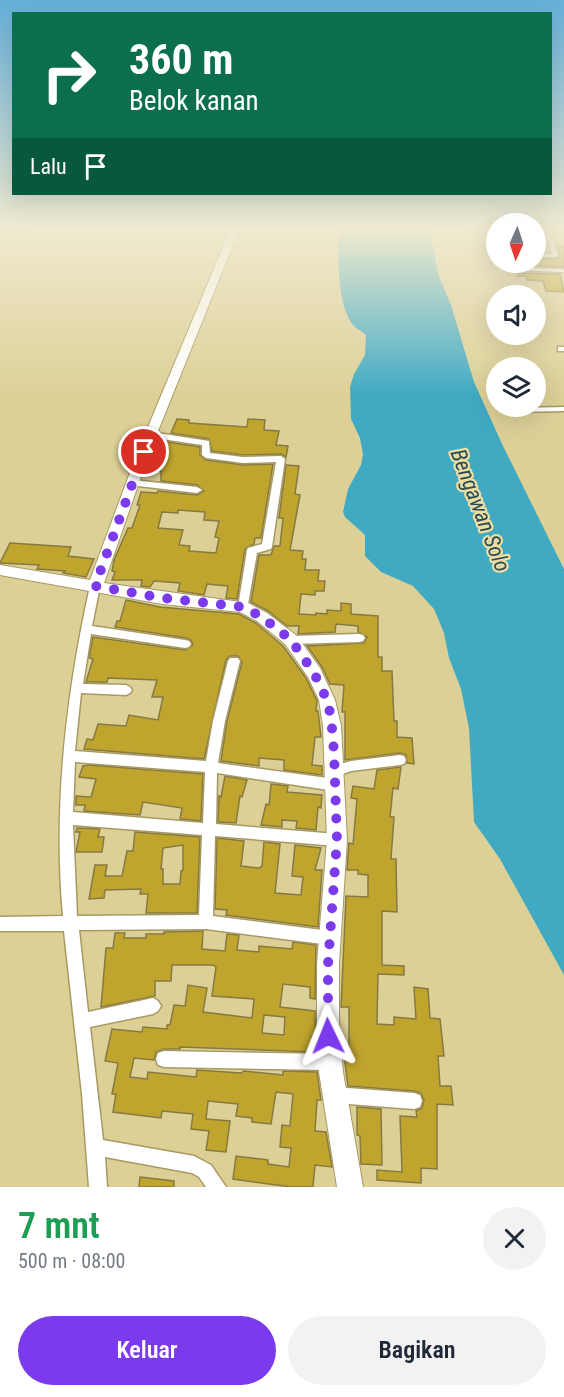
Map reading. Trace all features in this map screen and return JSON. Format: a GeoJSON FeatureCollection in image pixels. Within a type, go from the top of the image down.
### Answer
{"type":"FeatureCollection","features":[{"type":"Feature","properties":{"kind":"street"},"geometry":{"type":"LineString","coordinates":[[98,1187],[96,1147],[71,923],[66,818],[69,756],[77,688],[95,586],[151,435],[212,285]]}},
{"type":"Feature","properties":{"kind":"street"},"geometry":{"type":"LineString","coordinates":[[546,409],[564,409]]}},
{"type":"Feature","properties":{"kind":"street"},"geometry":{"type":"LineString","coordinates":[[151,435],[206,442],[204,454],[207,456],[243,460],[280,459],[267,547],[252,550],[243,607]]}},
{"type":"Feature","properties":{"kind":"street"},"geometry":{"type":"LineString","coordinates":[[133,483],[197,490]]}},
{"type":"Feature","properties":{"kind":"street"},"geometry":{"type":"LineString","coordinates":[[0,570],[162,598],[243,607],[262,617],[291,640],[314,673],[327,700],[332,726],[337,840],[327,1000],[330,1062],[350,1187]]}},
{"type":"Feature","properties":{"kind":"street"},"geometry":{"type":"LineString","coordinates":[[86,629],[185,644]]}},
{"type":"Feature","properties":{"kind":"street"},"geometry":{"type":"LineString","coordinates":[[291,640],[358,638]]}},
{"type":"Feature","properties":{"kind":"street"},"geometry":{"type":"LineString","coordinates":[[206,922],[211,767],[219,721],[234,661]]}},
{"type":"Feature","properties":{"kind":"street"},"geometry":{"type":"LineString","coordinates":[[77,688],[126,690]]}},
{"type":"Feature","properties":{"kind":"street"},"geometry":{"type":"LineString","coordinates":[[69,756],[334,778],[357,765],[400,760]]}},
{"type":"Feature","properties":{"kind":"street"},"geometry":{"type":"LineString","coordinates":[[66,818],[337,840]]}},
{"type":"Feature","properties":{"kind":"street"},"geometry":{"type":"LineString","coordinates":[[0,924],[206,922],[330,938]]}},
{"type":"Feature","properties":{"kind":"street"},"geometry":{"type":"LineString","coordinates":[[82,1020],[153,1006]]}},
{"type":"Feature","properties":{"kind":"street"},"geometry":{"type":"LineString","coordinates":[[164,1059],[330,1062]]}},
{"type":"Feature","properties":{"kind":"street"},"geometry":{"type":"LineString","coordinates":[[335,1095],[414,1101]]}},
{"type":"Feature","properties":{"kind":"street"},"geometry":{"type":"LineString","coordinates":[[96,1147],[194,1165],[205,1171],[217,1187]]}},
{"type":"Feature","properties":{"kind":"water","name":"Bengawan Solo"},"geometry":{"type":"Polygon","coordinates":[[[341,285],[443,285],[474,382],[486,409],[486,417],[490,417],[564,569],[564,975],[500,859],[474,822],[469,728],[461,689],[449,658],[444,633],[434,609],[413,586],[381,572],[365,556],[365,535],[345,517],[343,512],[348,489],[361,465],[363,454],[360,438],[351,419],[350,387],[354,374],[365,355],[366,335],[355,327],[345,308],[341,285]]]}},
{"type":"Feature","properties":{"kind":"building"},"geometry":{"type":"Polygon","coordinates":[[[546,285],[563,285],[564,292],[546,291],[546,285]]]}},
{"type":"Feature","properties":{"kind":"building"},"geometry":{"type":"Polygon","coordinates":[[[177,419],[189,420],[189,423],[247,427],[248,419],[265,420],[264,430],[279,431],[276,445],[288,446],[286,457],[281,454],[243,455],[212,451],[209,439],[171,433],[177,419]]]}},
{"type":"Feature","properties":{"kind":"building"},"geometry":{"type":"Polygon","coordinates":[[[167,442],[200,447],[200,455],[206,460],[243,465],[273,464],[261,538],[255,538],[254,544],[245,549],[237,599],[226,598],[228,586],[207,584],[204,595],[178,591],[180,583],[154,581],[150,587],[141,586],[142,580],[112,580],[115,572],[112,571],[114,560],[128,528],[132,528],[140,505],[137,505],[141,492],[157,493],[158,491],[197,495],[204,491],[197,485],[161,481],[161,471],[146,470],[151,454],[157,455],[158,450],[164,450],[167,442]],[[178,510],[178,513],[162,512],[158,528],[183,530],[179,545],[190,546],[189,551],[216,553],[219,538],[215,537],[219,521],[204,520],[205,512],[178,510]]]}},
{"type":"Feature","properties":{"kind":"building"},"geometry":{"type":"Polygon","coordinates":[[[286,465],[299,466],[295,494],[300,495],[290,550],[303,551],[302,559],[306,559],[305,570],[319,570],[318,581],[325,581],[324,591],[315,591],[315,595],[301,594],[299,614],[316,615],[316,613],[327,614],[327,610],[341,611],[341,603],[351,604],[351,614],[378,616],[378,657],[382,657],[382,671],[392,671],[397,737],[412,738],[414,764],[407,763],[406,755],[400,753],[345,760],[345,712],[342,712],[344,685],[330,684],[322,667],[307,646],[364,643],[367,637],[358,632],[358,626],[336,624],[335,632],[298,634],[299,626],[287,626],[268,611],[251,602],[259,555],[271,555],[274,546],[280,546],[283,518],[279,518],[286,465]]]}},
{"type":"Feature","properties":{"kind":"building"},"geometry":{"type":"Polygon","coordinates":[[[10,543],[71,547],[68,556],[94,559],[86,577],[63,573],[65,571],[37,569],[39,565],[0,563],[10,543]]]}},
{"type":"Feature","properties":{"kind":"building"},"geometry":{"type":"Polygon","coordinates":[[[126,600],[160,607],[239,614],[256,623],[283,646],[306,678],[317,701],[316,711],[318,711],[321,737],[315,737],[312,765],[322,766],[322,775],[284,770],[284,760],[259,758],[259,766],[221,761],[227,721],[242,662],[238,656],[230,656],[226,660],[204,759],[84,749],[87,739],[93,740],[98,724],[126,726],[129,715],[158,720],[163,697],[152,697],[157,680],[108,678],[107,682],[86,682],[93,659],[89,658],[93,637],[185,650],[193,645],[191,640],[186,638],[115,627],[117,621],[120,621],[126,600]]]}},
{"type":"Feature","properties":{"kind":"building"},"geometry":{"type":"Polygon","coordinates":[[[83,766],[203,774],[201,821],[180,819],[182,808],[143,802],[140,815],[84,811],[85,805],[76,805],[76,796],[91,797],[96,779],[79,777],[83,766]]]}},
{"type":"Feature","properties":{"kind":"building"},"geometry":{"type":"Polygon","coordinates":[[[401,767],[398,789],[393,788],[390,817],[394,817],[391,859],[396,859],[397,912],[382,911],[382,965],[404,966],[404,975],[378,974],[377,1024],[394,1025],[394,1017],[416,1019],[414,987],[428,989],[430,1018],[440,1019],[444,1056],[438,1056],[440,1086],[451,1086],[453,1105],[437,1104],[437,1169],[421,1168],[421,1183],[377,1180],[377,1170],[402,1172],[400,1116],[417,1117],[416,1111],[422,1108],[424,1100],[421,1093],[414,1091],[348,1086],[344,1055],[349,1055],[349,1007],[341,1007],[346,896],[368,897],[368,875],[358,874],[358,870],[347,870],[349,843],[353,844],[357,799],[351,798],[353,786],[374,789],[377,770],[401,767]]]}},
{"type":"Feature","properties":{"kind":"building"},"geometry":{"type":"Polygon","coordinates":[[[225,776],[247,780],[242,797],[240,796],[236,823],[218,822],[219,796],[221,797],[225,776]]]}},
{"type":"Feature","properties":{"kind":"building"},"geometry":{"type":"Polygon","coordinates":[[[271,784],[288,786],[287,792],[322,795],[321,808],[318,807],[316,830],[296,828],[297,821],[282,820],[282,827],[261,825],[266,804],[269,805],[271,784]]]}},
{"type":"Feature","properties":{"kind":"building"},"geometry":{"type":"Polygon","coordinates":[[[77,828],[100,829],[98,837],[104,837],[102,852],[76,852],[80,832],[76,832],[77,828]]]}},
{"type":"Feature","properties":{"kind":"building"},"geometry":{"type":"Polygon","coordinates":[[[135,832],[200,837],[197,913],[146,913],[148,894],[140,894],[141,889],[105,890],[104,898],[89,899],[95,865],[107,865],[105,876],[122,876],[127,851],[133,851],[135,832]],[[183,845],[163,848],[161,869],[163,869],[163,884],[180,884],[183,870],[183,845]]]}},
{"type":"Feature","properties":{"kind":"building"},"geometry":{"type":"Polygon","coordinates":[[[217,838],[244,841],[241,866],[259,868],[262,866],[264,842],[280,844],[275,893],[301,895],[303,877],[292,876],[295,845],[321,848],[315,870],[322,870],[318,927],[226,915],[227,910],[215,909],[217,838]]]}},
{"type":"Feature","properties":{"kind":"building"},"geometry":{"type":"Polygon","coordinates":[[[203,931],[202,949],[225,951],[227,934],[239,935],[237,950],[259,952],[259,946],[292,949],[293,942],[316,945],[315,999],[310,998],[310,987],[283,984],[280,1007],[315,1011],[316,1052],[180,1047],[180,1049],[164,1049],[156,1052],[154,1060],[134,1058],[130,1077],[147,1079],[148,1072],[196,1077],[197,1070],[283,1075],[283,1071],[317,1072],[321,1100],[317,1100],[315,1131],[326,1132],[332,1167],[315,1165],[313,1187],[291,1187],[233,1179],[236,1156],[268,1160],[268,1164],[289,1167],[291,1148],[280,1147],[282,1125],[290,1126],[293,1094],[276,1092],[271,1124],[252,1122],[252,1118],[236,1116],[238,1104],[208,1101],[206,1119],[230,1121],[226,1152],[206,1150],[209,1131],[191,1129],[193,1114],[162,1111],[161,1118],[113,1112],[116,1094],[112,1094],[118,1063],[105,1061],[112,1029],[142,1032],[143,1027],[167,1029],[174,1005],[185,1006],[188,985],[207,988],[203,1012],[252,1018],[254,999],[212,996],[216,967],[213,965],[172,965],[171,981],[155,981],[155,996],[101,1007],[106,948],[113,948],[115,933],[125,933],[124,938],[146,938],[146,934],[164,934],[164,932],[203,931]],[[264,1015],[262,1033],[284,1035],[285,1017],[264,1015]]]}},
{"type":"Feature","properties":{"kind":"building"},"geometry":{"type":"Polygon","coordinates":[[[357,1107],[381,1109],[382,1165],[361,1164],[360,1136],[357,1135],[357,1107]]]}},
{"type":"Feature","properties":{"kind":"building"},"geometry":{"type":"Polygon","coordinates":[[[140,1177],[174,1181],[174,1187],[139,1187],[140,1177]]]}},
{"type":"Feature","properties":{"kind":"route"},"geometry":{"type":"LineString","coordinates":[[144,452],[95,586],[162,598],[229,604],[248,609],[291,640],[314,673],[327,700],[334,752],[337,840],[328,964],[328,1036]]}}]}
